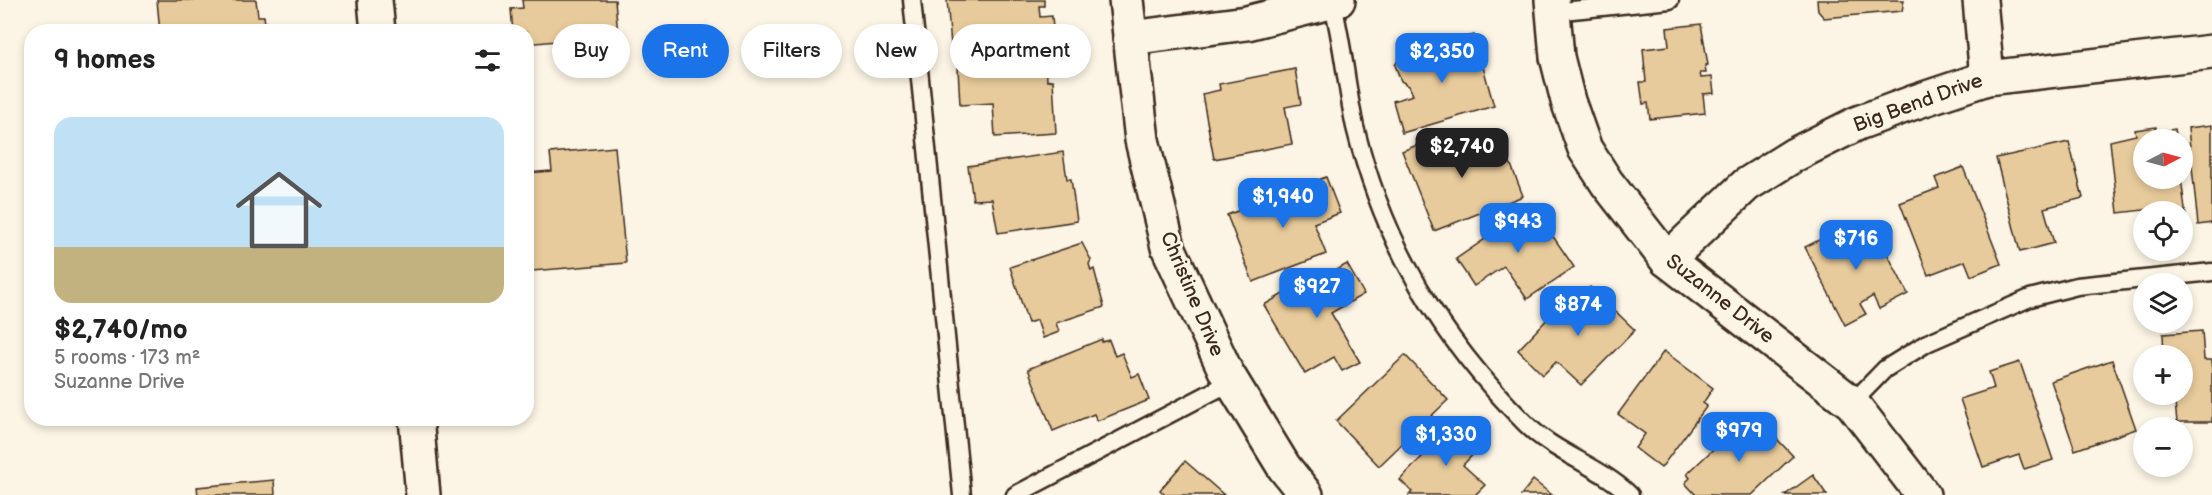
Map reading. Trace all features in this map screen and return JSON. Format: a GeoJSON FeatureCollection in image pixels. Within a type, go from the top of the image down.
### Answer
{"type":"FeatureCollection","features":[{"type":"Feature","properties":{"kind":"street"},"geometry":{"type":"LineString","coordinates":[[375,0],[377,24]]}},
{"type":"Feature","properties":{"kind":"street","name":"Christine Drive"},"geometry":{"type":"LineString","coordinates":[[1126,0],[1142,140],[1168,247],[1231,382],[1284,467],[1306,495]]}},
{"type":"Feature","properties":{"kind":"street"},"geometry":{"type":"LineString","coordinates":[[1980,0],[1987,78]]}},
{"type":"Feature","properties":{"kind":"street"},"geometry":{"type":"LineString","coordinates":[[1130,38],[1247,23],[1335,1]]}},
{"type":"Feature","properties":{"kind":"street","name":"Suzanne Drive"},"geometry":{"type":"LineString","coordinates":[[1552,6],[1557,57],[1568,100],[1585,149],[1607,183],[1667,260],[1852,403],[1923,495]]}},
{"type":"Feature","properties":{"kind":"street","name":"Big Bend Drive"},"geometry":{"type":"LineString","coordinates":[[1667,260],[1746,185],[1794,155],[1858,123],[1950,88],[1987,78],[2212,52]]}},
{"type":"Feature","properties":{"kind":"street"},"geometry":{"type":"LineString","coordinates":[[417,426],[423,495]]}},
{"type":"Feature","properties":{"kind":"lane"},"geometry":{"type":"LineString","coordinates":[[912,0],[962,495]]}},
{"type":"Feature","properties":{"kind":"lane"},"geometry":{"type":"LineString","coordinates":[[1552,6],[1670,0]]}},
{"type":"Feature","properties":{"kind":"lane"},"geometry":{"type":"LineString","coordinates":[[1335,1],[1355,126],[1381,213],[1411,278],[1459,352],[1527,426],[1630,495]]}},
{"type":"Feature","properties":{"kind":"lane"},"geometry":{"type":"LineString","coordinates":[[1852,403],[1885,369],[1927,343],[2030,298],[2077,286],[2212,272]]}},
{"type":"Feature","properties":{"kind":"lane"},"geometry":{"type":"LineString","coordinates":[[1015,495],[1231,382]]}},
{"type":"Feature","properties":{"kind":"building"},"geometry":{"type":"Polygon","coordinates":[[[157,0],[256,0],[258,16],[264,16],[265,24],[159,24],[157,0]]]}},
{"type":"Feature","properties":{"kind":"building"},"geometry":{"type":"Polygon","coordinates":[[[522,0],[615,0],[617,24],[552,24],[552,41],[534,43],[534,24],[512,24],[511,9],[523,8],[522,0]]]}},
{"type":"Feature","properties":{"kind":"building"},"geometry":{"type":"Polygon","coordinates":[[[947,0],[1044,0],[1044,6],[1039,6],[1040,17],[1052,16],[1053,24],[950,24],[950,34],[947,0]]]}},
{"type":"Feature","properties":{"kind":"building"},"geometry":{"type":"Polygon","coordinates":[[[1817,0],[1904,0],[1902,11],[1824,18],[1818,11],[1817,0]]]}},
{"type":"Feature","properties":{"kind":"building"},"geometry":{"type":"Polygon","coordinates":[[[1701,24],[1708,65],[1705,65],[1706,73],[1700,73],[1701,78],[1712,77],[1714,93],[1703,94],[1705,113],[1650,119],[1648,103],[1643,104],[1640,82],[1646,82],[1643,49],[1669,46],[1667,28],[1701,24]]]}},
{"type":"Feature","properties":{"kind":"building"},"geometry":{"type":"Polygon","coordinates":[[[1474,35],[1494,106],[1402,133],[1393,101],[1413,95],[1409,86],[1401,81],[1395,65],[1401,56],[1474,35]]]}},
{"type":"Feature","properties":{"kind":"building"},"geometry":{"type":"Polygon","coordinates":[[[1295,69],[1301,104],[1285,107],[1292,144],[1214,159],[1202,94],[1220,90],[1219,84],[1295,69]]]}},
{"type":"Feature","properties":{"kind":"building"},"geometry":{"type":"Polygon","coordinates":[[[959,78],[1047,78],[1047,81],[1053,80],[1056,133],[995,137],[993,103],[960,105],[959,78]]]}},
{"type":"Feature","properties":{"kind":"building"},"geometry":{"type":"Polygon","coordinates":[[[2212,125],[2212,223],[2198,225],[2193,176],[2193,129],[2188,128],[2212,125]]]}},
{"type":"Feature","properties":{"kind":"building"},"geometry":{"type":"Polygon","coordinates":[[[1498,131],[1523,196],[1434,231],[1402,151],[1433,139],[1439,154],[1498,131]]]}},
{"type":"Feature","properties":{"kind":"building"},"geometry":{"type":"Polygon","coordinates":[[[2133,136],[2133,189],[2182,189],[2184,201],[2133,201],[2133,211],[2118,213],[2110,141],[2133,136]]]}},
{"type":"Feature","properties":{"kind":"building"},"geometry":{"type":"Polygon","coordinates":[[[2069,142],[2083,198],[2044,208],[2054,243],[2020,252],[1996,158],[2069,142]]]}},
{"type":"Feature","properties":{"kind":"building"},"geometry":{"type":"Polygon","coordinates":[[[615,147],[626,263],[534,271],[534,172],[552,171],[550,153],[615,147]]]}},
{"type":"Feature","properties":{"kind":"building"},"geometry":{"type":"Polygon","coordinates":[[[1063,152],[1067,179],[1071,179],[1077,221],[998,233],[992,199],[973,200],[968,166],[1063,152]]]}},
{"type":"Feature","properties":{"kind":"building"},"geometry":{"type":"Polygon","coordinates":[[[1963,167],[2001,264],[1971,276],[1965,261],[1928,275],[1900,203],[1939,188],[1935,178],[1963,167]]]}},
{"type":"Feature","properties":{"kind":"building"},"geometry":{"type":"Polygon","coordinates":[[[1326,177],[1340,213],[1314,223],[1326,254],[1253,282],[1227,215],[1326,177]]]}},
{"type":"Feature","properties":{"kind":"building"},"geometry":{"type":"Polygon","coordinates":[[[1530,203],[1574,267],[1527,299],[1504,266],[1474,286],[1456,259],[1485,239],[1483,236],[1530,203]]]}},
{"type":"Feature","properties":{"kind":"building"},"geometry":{"type":"Polygon","coordinates":[[[1853,223],[1857,232],[1872,224],[1908,294],[1879,309],[1873,296],[1860,304],[1866,314],[1845,325],[1805,247],[1853,223]]]}},
{"type":"Feature","properties":{"kind":"building"},"geometry":{"type":"Polygon","coordinates":[[[1082,243],[1091,260],[1089,264],[1091,271],[1094,269],[1104,307],[1056,323],[1059,332],[1043,338],[1037,320],[1028,323],[1010,267],[1082,243]]]}},
{"type":"Feature","properties":{"kind":"building"},"geometry":{"type":"Polygon","coordinates":[[[1347,264],[1364,294],[1331,313],[1360,362],[1342,371],[1334,357],[1305,374],[1264,305],[1314,276],[1317,281],[1347,264]]]}},
{"type":"Feature","properties":{"kind":"building"},"geometry":{"type":"Polygon","coordinates":[[[1590,287],[1635,330],[1581,385],[1556,362],[1543,375],[1518,350],[1572,293],[1578,299],[1590,287]]]}},
{"type":"Feature","properties":{"kind":"building"},"geometry":{"type":"Polygon","coordinates":[[[2202,331],[2204,360],[2212,360],[2212,422],[2193,422],[2193,417],[2176,417],[2175,405],[2193,405],[2193,345],[2164,345],[2163,334],[2202,331]]]}},
{"type":"Feature","properties":{"kind":"building"},"geometry":{"type":"Polygon","coordinates":[[[1102,339],[1102,342],[1109,340],[1115,356],[1122,353],[1132,377],[1139,374],[1149,400],[1097,421],[1094,414],[1053,431],[1028,369],[1102,339]]]}},
{"type":"Feature","properties":{"kind":"building"},"geometry":{"type":"Polygon","coordinates":[[[1664,351],[1713,388],[1703,403],[1707,406],[1661,468],[1635,448],[1645,434],[1618,414],[1664,351]]]}},
{"type":"Feature","properties":{"kind":"building"},"geometry":{"type":"Polygon","coordinates":[[[1405,355],[1448,400],[1379,466],[1336,421],[1405,355]]]}},
{"type":"Feature","properties":{"kind":"building"},"geometry":{"type":"Polygon","coordinates":[[[2112,360],[2133,420],[2133,430],[2075,450],[2051,381],[2112,360]]]}},
{"type":"Feature","properties":{"kind":"building"},"geometry":{"type":"Polygon","coordinates":[[[2020,362],[2053,460],[2024,469],[2019,455],[1983,467],[1960,399],[1994,388],[1989,372],[2020,362]]]}},
{"type":"Feature","properties":{"kind":"building"},"geometry":{"type":"Polygon","coordinates":[[[1747,417],[1758,429],[1763,424],[1793,456],[1752,495],[1696,495],[1685,483],[1690,478],[1687,474],[1747,417]]]}},
{"type":"Feature","properties":{"kind":"building"},"geometry":{"type":"Polygon","coordinates":[[[1460,423],[1483,444],[1463,465],[1485,485],[1475,495],[1409,495],[1412,492],[1400,480],[1437,441],[1440,444],[1460,423]]]}},
{"type":"Feature","properties":{"kind":"building"},"geometry":{"type":"Polygon","coordinates":[[[1185,461],[1224,495],[1165,495],[1160,490],[1185,461]]]}},
{"type":"Feature","properties":{"kind":"building"},"geometry":{"type":"Polygon","coordinates":[[[1813,475],[1827,495],[1785,495],[1813,475]]]}},
{"type":"Feature","properties":{"kind":"building"},"geometry":{"type":"Polygon","coordinates":[[[274,480],[275,495],[198,495],[197,487],[274,480]]]}},
{"type":"Feature","properties":{"kind":"building"},"geometry":{"type":"Polygon","coordinates":[[[1533,480],[1552,495],[1521,495],[1533,480]]]}}]}
